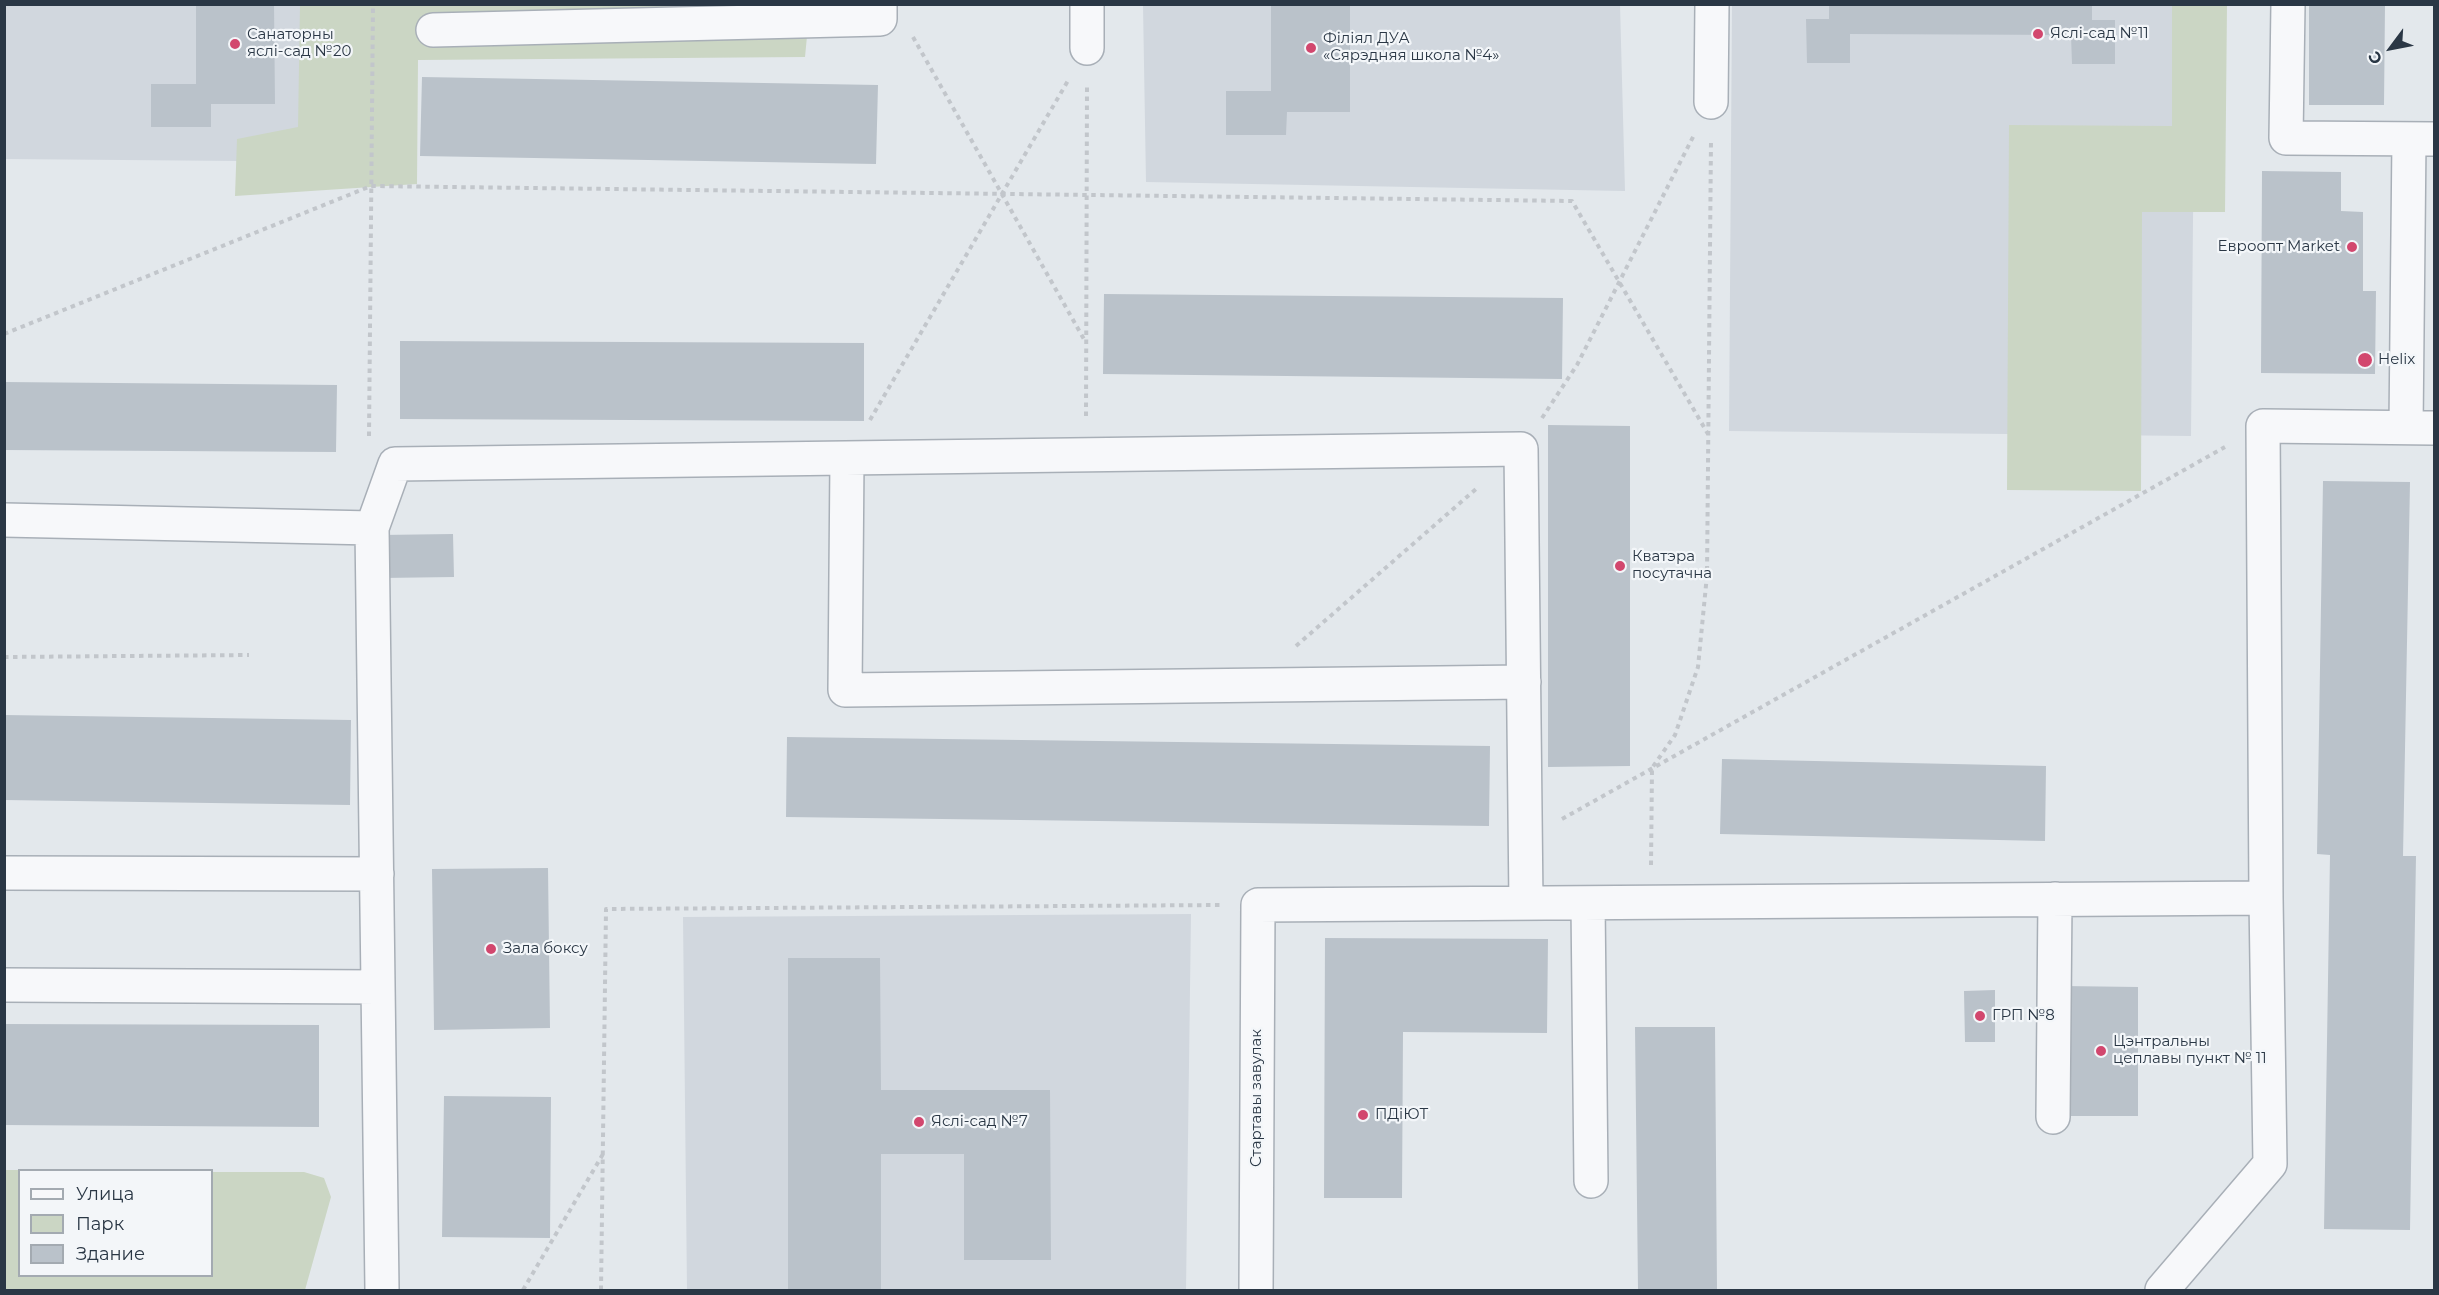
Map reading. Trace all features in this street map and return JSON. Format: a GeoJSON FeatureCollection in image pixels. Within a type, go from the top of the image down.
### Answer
{"type":"FeatureCollection","features":[{"type":"Feature","properties":{"kind":"street"},"geometry":{"type":"LineString","coordinates":[[433,30],[880,19],[880,4]]}},
{"type":"Feature","properties":{"kind":"street"},"geometry":{"type":"LineString","coordinates":[[1087,48],[1088,4]]}},
{"type":"Feature","properties":{"kind":"street"},"geometry":{"type":"LineString","coordinates":[[1711,102],[1712,4]]}},
{"type":"Feature","properties":{"kind":"street"},"geometry":{"type":"LineString","coordinates":[[2162,1290],[2270,1164],[2263,426],[2420,427],[2422,139],[2286,138],[2288,4]]}},
{"type":"Feature","properties":{"kind":"street"},"geometry":{"type":"LineString","coordinates":[[382,1290],[372,528],[395,464],[1521,449],[1526,903]]}},
{"type":"Feature","properties":{"kind":"street"},"geometry":{"type":"LineString","coordinates":[[847,459],[845,690],[1524,682]]}},
{"type":"Feature","properties":{"kind":"street"},"geometry":{"type":"LineString","coordinates":[[4,520],[372,528]]}},
{"type":"Feature","properties":{"kind":"street"},"geometry":{"type":"LineString","coordinates":[[4,873],[377,874]]}},
{"type":"Feature","properties":{"kind":"street"},"geometry":{"type":"LineString","coordinates":[[1258,905],[2266,898]]}},
{"type":"Feature","properties":{"kind":"street"},"geometry":{"type":"LineString","coordinates":[[2053,1118],[2055,899]]}},
{"type":"Feature","properties":{"kind":"street"},"geometry":{"type":"LineString","coordinates":[[1588,903],[1591,1180]]}},
{"type":"Feature","properties":{"kind":"street","name":"Стартавы завулак"},"geometry":{"type":"LineString","coordinates":[[1256,1290],[1258,905]]}},
{"type":"Feature","properties":{"kind":"street"},"geometry":{"type":"LineString","coordinates":[[4,985],[378,987]]}},
{"type":"Feature","properties":{"kind":"path"},"geometry":{"type":"LineString","coordinates":[[369,448],[373,4]]}},
{"type":"Feature","properties":{"kind":"path"},"geometry":{"type":"LineString","coordinates":[[912,34],[1086,342]]}},
{"type":"Feature","properties":{"kind":"path"},"geometry":{"type":"LineString","coordinates":[[847,459],[1087,48]]}},
{"type":"Feature","properties":{"kind":"path"},"geometry":{"type":"LineString","coordinates":[[1085,455],[1087,48]]}},
{"type":"Feature","properties":{"kind":"path"},"geometry":{"type":"LineString","coordinates":[[1651,902],[1652,768],[1675,735],[1698,667],[1707,575],[1711,102]]}},
{"type":"Feature","properties":{"kind":"path"},"geometry":{"type":"LineString","coordinates":[[4,334],[371,186],[1572,201],[1708,434]]}},
{"type":"Feature","properties":{"kind":"path"},"geometry":{"type":"LineString","coordinates":[[1525,840],[2263,426]]}},
{"type":"Feature","properties":{"kind":"path"},"geometry":{"type":"LineString","coordinates":[[4,657],[249,655]]}},
{"type":"Feature","properties":{"kind":"path"},"geometry":{"type":"LineString","coordinates":[[601,1290],[606,909],[1258,905]]}},
{"type":"Feature","properties":{"kind":"path"},"geometry":{"type":"LineString","coordinates":[[523,1290],[603,1153]]}},
{"type":"Feature","properties":{"kind":"shaded area"},"geometry":{"type":"Polygon","coordinates":[[[5,5],[360,5],[359,162],[5,159],[5,5]]]}},
{"type":"Feature","properties":{"kind":"shaded area"},"geometry":{"type":"Polygon","coordinates":[[[1143,5],[1620,5],[1625,191],[1146,182],[1143,5]]]}},
{"type":"Feature","properties":{"kind":"shaded area"},"geometry":{"type":"Polygon","coordinates":[[[1732,5],[2195,5],[2191,436],[1729,431],[1732,5]]]}},
{"type":"Feature","properties":{"kind":"shaded area"},"geometry":{"type":"Polygon","coordinates":[[[1191,914],[1186,1290],[687,1290],[683,917],[1191,914]]]}},
{"type":"Feature","properties":{"kind":"green space"},"geometry":{"type":"Polygon","coordinates":[[[300,5],[810,5],[805,57],[418,60],[417,184],[235,196],[237,139],[298,127],[300,5]]]}},
{"type":"Feature","properties":{"kind":"green space"},"geometry":{"type":"Polygon","coordinates":[[[2172,5],[2227,5],[2225,212],[2142,212],[2141,491],[2007,490],[2009,125],[2172,126],[2172,5]]]}},
{"type":"Feature","properties":{"kind":"green space"},"geometry":{"type":"Polygon","coordinates":[[[5,1170],[18,1170],[18,1277],[213,1277],[213,1172],[304,1172],[324,1178],[331,1197],[305,1290],[5,1290],[5,1170]]]}},
{"type":"Feature","properties":{"kind":"building","name":"Санаторны яслі-сад №20"},"geometry":{"type":"Polygon","coordinates":[[[196,4],[274,4],[275,104],[211,104],[211,127],[151,127],[151,84],[196,84],[196,4]]]}},
{"type":"Feature","properties":{"kind":"building","name":"Філіял ДУА «Сярэдняя школа №4»"},"geometry":{"type":"Polygon","coordinates":[[[1271,4],[1350,4],[1350,112],[1287,112],[1286,135],[1226,135],[1226,91],[1271,91],[1271,4]]]}},
{"type":"Feature","properties":{"kind":"building","name":"Яслі-сад №11"},"geometry":{"type":"Polygon","coordinates":[[[1829,4],[2092,4],[2092,20],[2115,20],[2115,64],[2072,64],[2071,35],[1850,34],[1850,63],[1807,63],[1806,19],[1829,19],[1829,4]]]}},
{"type":"Feature","properties":{"kind":"building"},"geometry":{"type":"Polygon","coordinates":[[[2309,5],[2385,5],[2384,105],[2309,105],[2309,5]]]}},
{"type":"Feature","properties":{"kind":"building"},"geometry":{"type":"Polygon","coordinates":[[[422,77],[878,85],[876,164],[420,156],[422,77]]]}},
{"type":"Feature","properties":{"kind":"building"},"geometry":{"type":"Polygon","coordinates":[[[2262,171],[2341,172],[2341,211],[2363,212],[2363,291],[2376,291],[2375,374],[2261,373],[2262,171]]]}},
{"type":"Feature","properties":{"kind":"building"},"geometry":{"type":"Polygon","coordinates":[[[1104,294],[1563,298],[1562,379],[1103,374],[1104,294]]]}},
{"type":"Feature","properties":{"kind":"building"},"geometry":{"type":"Polygon","coordinates":[[[400,341],[864,343],[864,421],[400,419],[400,341]]]}},
{"type":"Feature","properties":{"kind":"building"},"geometry":{"type":"Polygon","coordinates":[[[4,382],[337,385],[336,452],[4,450],[4,382]]]}},
{"type":"Feature","properties":{"kind":"building"},"geometry":{"type":"Polygon","coordinates":[[[1548,425],[1630,426],[1630,766],[1548,767],[1548,425]]]}},
{"type":"Feature","properties":{"kind":"building"},"geometry":{"type":"Polygon","coordinates":[[[2323,481],[2410,482],[2403,856],[2416,856],[2410,1230],[2324,1229],[2330,855],[2317,854],[2323,481]]]}},
{"type":"Feature","properties":{"kind":"building"},"geometry":{"type":"Polygon","coordinates":[[[453,534],[454,577],[382,578],[381,535],[453,534]]]}},
{"type":"Feature","properties":{"kind":"building"},"geometry":{"type":"Polygon","coordinates":[[[4,715],[351,720],[350,805],[4,800],[4,715]]]}},
{"type":"Feature","properties":{"kind":"building"},"geometry":{"type":"Polygon","coordinates":[[[787,737],[1490,746],[1489,826],[786,817],[787,737]]]}},
{"type":"Feature","properties":{"kind":"building"},"geometry":{"type":"Polygon","coordinates":[[[1722,759],[2046,766],[2045,841],[1720,834],[1722,759]]]}},
{"type":"Feature","properties":{"kind":"building","name":"Зала боксу"},"geometry":{"type":"Polygon","coordinates":[[[548,868],[550,1028],[434,1030],[432,869],[548,868]]]}},
{"type":"Feature","properties":{"kind":"building","name":"ПДіЮТ"},"geometry":{"type":"Polygon","coordinates":[[[1325,938],[1548,939],[1547,1033],[1403,1032],[1402,1198],[1324,1198],[1325,938]]]}},
{"type":"Feature","properties":{"kind":"building","name":"Яслі-сад №7"},"geometry":{"type":"Polygon","coordinates":[[[788,958],[880,958],[881,1090],[1050,1090],[1051,1260],[964,1260],[964,1154],[881,1154],[881,1290],[788,1290],[788,958]]]}},
{"type":"Feature","properties":{"kind":"building","name":"Цэнтральны цеплавы пункт № 11"},"geometry":{"type":"Polygon","coordinates":[[[2063,986],[2138,987],[2138,1116],[2063,1116],[2063,986]]]}},
{"type":"Feature","properties":{"kind":"building","name":"ГРП №8"},"geometry":{"type":"Polygon","coordinates":[[[1995,990],[1995,1042],[1965,1042],[1964,991],[1995,990]]]}},
{"type":"Feature","properties":{"kind":"building"},"geometry":{"type":"Polygon","coordinates":[[[4,1024],[319,1025],[319,1127],[4,1125],[4,1024]]]}},
{"type":"Feature","properties":{"kind":"building"},"geometry":{"type":"Polygon","coordinates":[[[1635,1027],[1715,1027],[1717,1290],[1638,1290],[1635,1027]]]}},
{"type":"Feature","properties":{"kind":"building"},"geometry":{"type":"Polygon","coordinates":[[[444,1096],[551,1097],[550,1238],[442,1237],[444,1096]]]}},
{"type":"Feature","properties":{"kind":"place","name":"Яслі-сад №11"},"geometry":{"type":"Point","coordinates":[2038,34]}},
{"type":"Feature","properties":{"kind":"place","name":"Санаторны яслі-сад №20"},"geometry":{"type":"Point","coordinates":[235,44]}},
{"type":"Feature","properties":{"kind":"place","name":"Філіял ДУА «Сярэдняя школа №4»"},"geometry":{"type":"Point","coordinates":[1311,48]}},
{"type":"Feature","properties":{"kind":"place","name":"Евроопт Market"},"geometry":{"type":"Point","coordinates":[2352,247]}},
{"type":"Feature","properties":{"kind":"place","name":"Helix"},"geometry":{"type":"Point","coordinates":[2365,360]}},
{"type":"Feature","properties":{"kind":"place","name":"Кватэра посутачна"},"geometry":{"type":"Point","coordinates":[1620,566]}},
{"type":"Feature","properties":{"kind":"place","name":"Зала боксу"},"geometry":{"type":"Point","coordinates":[491,949]}},
{"type":"Feature","properties":{"kind":"place","name":"ГРП №8"},"geometry":{"type":"Point","coordinates":[1980,1016]}},
{"type":"Feature","properties":{"kind":"place","name":"Цэнтральны цеплавы пункт № 11"},"geometry":{"type":"Point","coordinates":[2101,1051]}},
{"type":"Feature","properties":{"kind":"place","name":"ПДіЮТ"},"geometry":{"type":"Point","coordinates":[1363,1115]}},
{"type":"Feature","properties":{"kind":"place","name":"Яслі-сад №7"},"geometry":{"type":"Point","coordinates":[919,1122]}}]}
